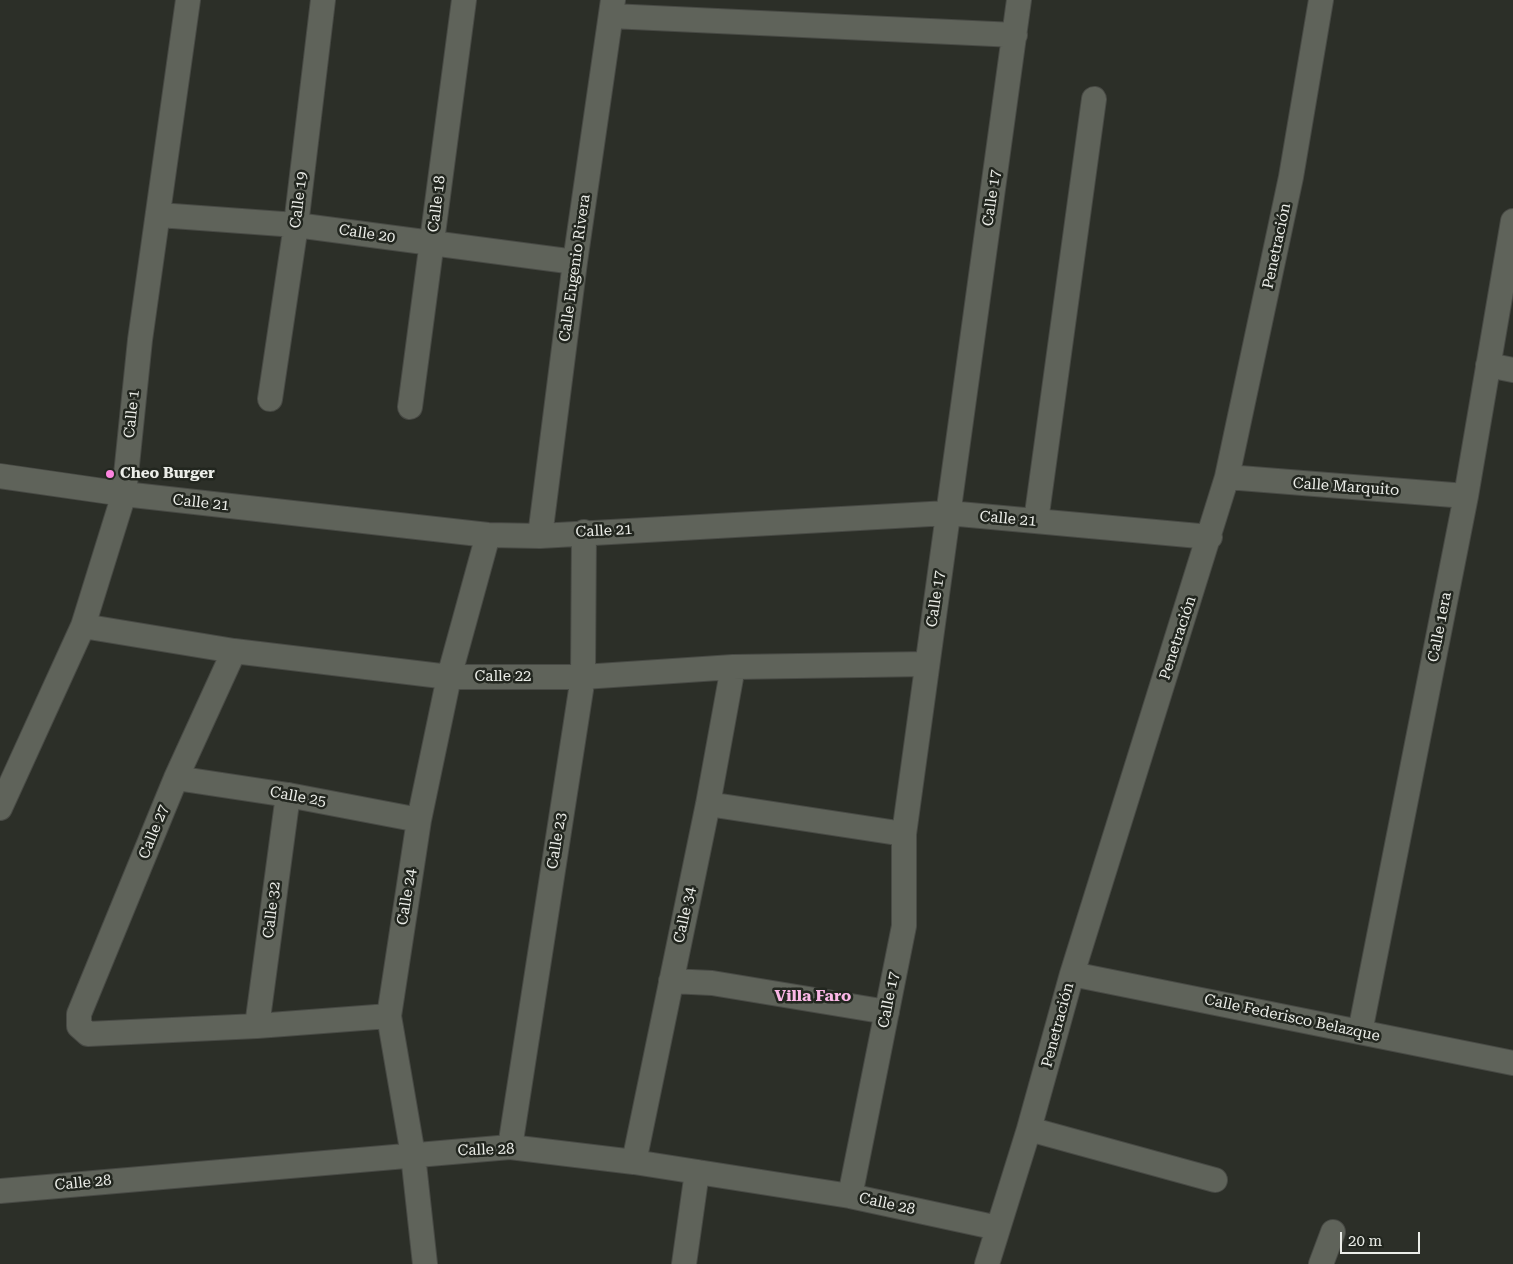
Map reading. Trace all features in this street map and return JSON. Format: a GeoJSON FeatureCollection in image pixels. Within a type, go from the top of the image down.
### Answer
{"type":"FeatureCollection","features":[{"type":"Feature","properties":{"kind":"street","name":"Calle 1"},"geometry":{"type":"LineString","coordinates":[[0,808],[83,626],[124,494],[140,340],[188,0]]}},
{"type":"Feature","properties":{"kind":"street","name":"Calle 19"},"geometry":{"type":"LineString","coordinates":[[270,399],[296,225],[323,0]]}},
{"type":"Feature","properties":{"kind":"street","name":"Calle 18"},"geometry":{"type":"LineString","coordinates":[[410,407],[464,0]]}},
{"type":"Feature","properties":{"kind":"street","name":"Calle 17"},"geometry":{"type":"LineString","coordinates":[[850,1196],[904,926],[904,834],[1019,0]]}},
{"type":"Feature","properties":{"kind":"street","name":"Penetración"},"geometry":{"type":"LineString","coordinates":[[987,1264],[1029,1129],[1072,974],[1210,537],[1227,477],[1291,177],[1321,0]]}},
{"type":"Feature","properties":{"kind":"street"},"geometry":{"type":"LineString","coordinates":[[612,8],[1014,35]]}},
{"type":"Feature","properties":{"kind":"street","name":"Calle Eugenio Rivera"},"geometry":{"type":"LineString","coordinates":[[540,536],[575,262],[612,8]]}},
{"type":"Feature","properties":{"kind":"street"},"geometry":{"type":"LineString","coordinates":[[1036,521],[1094,99]]}},
{"type":"Feature","properties":{"kind":"street","name":"Calle 20"},"geometry":{"type":"LineString","coordinates":[[159,215],[296,225],[575,262]]}},
{"type":"Feature","properties":{"kind":"street","name":"Calle 1era"},"geometry":{"type":"LineString","coordinates":[[1360,1032],[1466,496],[1513,221]]}},
{"type":"Feature","properties":{"kind":"street"},"geometry":{"type":"LineString","coordinates":[[1488,365],[1513,370]]}},
{"type":"Feature","properties":{"kind":"street","name":"Calle 21"},"geometry":{"type":"LineString","coordinates":[[0,476],[124,494],[488,535],[540,536],[584,532],[948,513],[1210,537]]}},
{"type":"Feature","properties":{"kind":"street","name":"Calle Marquito"},"geometry":{"type":"LineString","coordinates":[[1227,477],[1466,496]]}},
{"type":"Feature","properties":{"kind":"street","name":"Calle 23"},"geometry":{"type":"LineString","coordinates":[[510,1147],[583,677],[584,532]]}},
{"type":"Feature","properties":{"kind":"street","name":"Calle 24"},"geometry":{"type":"LineString","coordinates":[[425,1264],[412,1155],[389,1016],[419,820],[449,677],[488,535]]}},
{"type":"Feature","properties":{"kind":"street","name":"Calle 22"},"geometry":{"type":"LineString","coordinates":[[83,626],[234,651],[449,677],[583,677],[732,667],[927,664]]}},
{"type":"Feature","properties":{"kind":"street","name":"Calle 27"},"geometry":{"type":"LineString","coordinates":[[234,651],[176,778],[79,1014],[79,1026],[88,1034],[257,1026]]}},
{"type":"Feature","properties":{"kind":"street","name":"Calle 34"},"geometry":{"type":"LineString","coordinates":[[634,1162],[708,804],[732,667]]}},
{"type":"Feature","properties":{"kind":"street","name":"Calle 25"},"geometry":{"type":"LineString","coordinates":[[176,778],[288,795],[419,820]]}},
{"type":"Feature","properties":{"kind":"street","name":"Calle 32"},"geometry":{"type":"LineString","coordinates":[[257,1026],[288,795]]}},
{"type":"Feature","properties":{"kind":"street"},"geometry":{"type":"LineString","coordinates":[[708,804],[904,834]]}},
{"type":"Feature","properties":{"kind":"street","name":"Calle Federisco Belazque"},"geometry":{"type":"LineString","coordinates":[[1072,974],[1360,1032],[1512,1057]]}},
{"type":"Feature","properties":{"kind":"street"},"geometry":{"type":"LineString","coordinates":[[671,981],[712,983],[887,1012]]}},
{"type":"Feature","properties":{"kind":"street"},"geometry":{"type":"LineString","coordinates":[[257,1026],[389,1016]]}},
{"type":"Feature","properties":{"kind":"street"},"geometry":{"type":"LineString","coordinates":[[1029,1129],[1215,1180]]}},
{"type":"Feature","properties":{"kind":"street","name":"Calle 28"},"geometry":{"type":"LineString","coordinates":[[0,1191],[510,1147],[634,1162],[850,1196],[998,1228]]}},
{"type":"Feature","properties":{"kind":"street"},"geometry":{"type":"LineString","coordinates":[[684,1264],[697,1172]]}},
{"type":"Feature","properties":{"kind":"street"},"geometry":{"type":"LineString","coordinates":[[1321,1264],[1334,1232]]}},
{"type":"Feature","properties":{"kind":"place","name":"Cheo Burger"},"geometry":{"type":"Point","coordinates":[110,474]}},
{"type":"Feature","properties":{"kind":"district","name":"Villa Faro"},"geometry":{"type":"Point","coordinates":[813,996]}}]}
